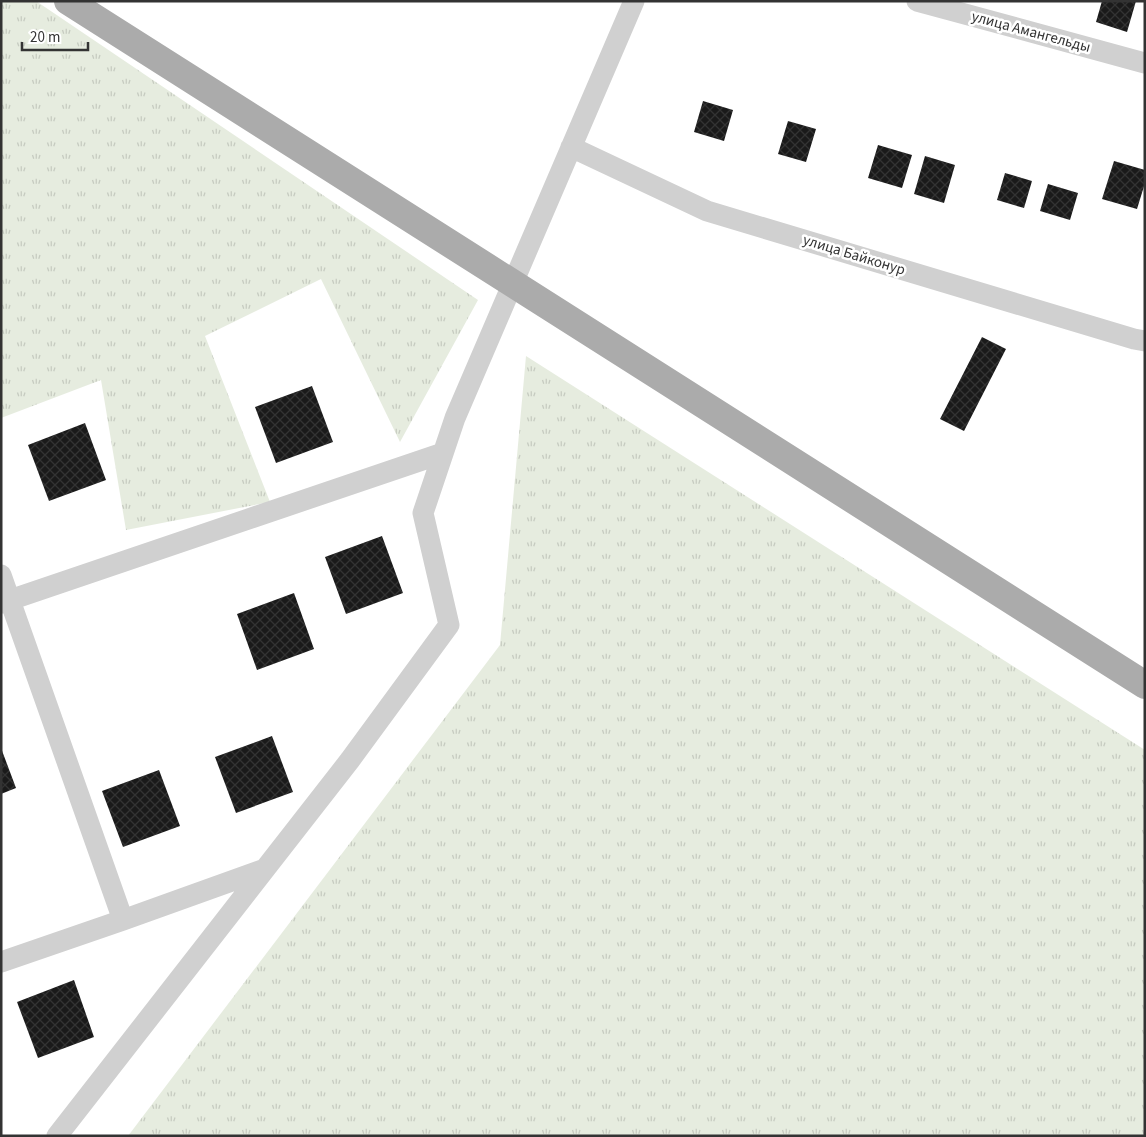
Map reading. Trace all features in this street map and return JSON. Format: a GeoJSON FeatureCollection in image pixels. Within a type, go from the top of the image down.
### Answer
{"type":"FeatureCollection","features":[{"type":"Feature","properties":{"kind":"main road"},"geometry":{"type":"LineString","coordinates":[[68,1],[1145,685]]}},
{"type":"Feature","properties":{"kind":"street"},"geometry":{"type":"LineString","coordinates":[[57,1136],[350,760],[449,625],[423,513],[455,418],[634,1]]}},
{"type":"Feature","properties":{"kind":"street","name":"улица Амангельды"},"geometry":{"type":"LineString","coordinates":[[917,1],[1145,63]]}},
{"type":"Feature","properties":{"kind":"street","name":"улица Байконур"},"geometry":{"type":"LineString","coordinates":[[571,147],[708,211],[1145,341]]}},
{"type":"Feature","properties":{"kind":"street"},"geometry":{"type":"LineString","coordinates":[[6,601],[444,453]]}},
{"type":"Feature","properties":{"kind":"street"},"geometry":{"type":"LineString","coordinates":[[1,575],[6,601],[123,920]]}},
{"type":"Feature","properties":{"kind":"street"},"geometry":{"type":"LineString","coordinates":[[1,962],[266,868]]}},
{"type":"Feature","properties":{"kind":"green space"},"geometry":{"type":"Polygon","coordinates":[[[1,1],[36,1],[478,300],[400,442],[321,279],[205,336],[270,502],[126,530],[101,380],[1,418],[1,1]]]}},
{"type":"Feature","properties":{"kind":"green space"},"geometry":{"type":"Polygon","coordinates":[[[526,356],[1145,750],[1145,1136],[128,1136],[500,645],[526,356]]]}},
{"type":"Feature","properties":{"kind":"building"},"geometry":{"type":"Polygon","coordinates":[[[1102,1],[1136,1],[1127,32],[1096,22],[1102,1]]]}},
{"type":"Feature","properties":{"kind":"building"},"geometry":{"type":"Polygon","coordinates":[[[703,101],[733,110],[724,141],[694,132],[703,101]]]}},
{"type":"Feature","properties":{"kind":"building"},"geometry":{"type":"Polygon","coordinates":[[[788,121],[816,129],[806,162],[778,154],[788,121]]]}},
{"type":"Feature","properties":{"kind":"building"},"geometry":{"type":"Polygon","coordinates":[[[878,145],[912,155],[902,188],[868,178],[878,145]]]}},
{"type":"Feature","properties":{"kind":"building"},"geometry":{"type":"Polygon","coordinates":[[[925,156],[955,165],[944,203],[914,194],[925,156]]]}},
{"type":"Feature","properties":{"kind":"building"},"geometry":{"type":"Polygon","coordinates":[[[1114,161],[1145,170],[1145,183],[1137,209],[1102,199],[1114,161]]]}},
{"type":"Feature","properties":{"kind":"building"},"geometry":{"type":"Polygon","coordinates":[[[1005,173],[1032,181],[1024,208],[997,200],[1005,173]]]}},
{"type":"Feature","properties":{"kind":"building"},"geometry":{"type":"Polygon","coordinates":[[[1048,184],[1078,193],[1070,220],[1040,211],[1048,184]]]}},
{"type":"Feature","properties":{"kind":"building"},"geometry":{"type":"Polygon","coordinates":[[[982,337],[1006,349],[964,431],[940,419],[982,337]]]}},
{"type":"Feature","properties":{"kind":"building"},"geometry":{"type":"Polygon","coordinates":[[[312,386],[333,442],[276,463],[255,407],[312,386]]]}},
{"type":"Feature","properties":{"kind":"building"},"geometry":{"type":"Polygon","coordinates":[[[85,423],[106,480],[49,501],[28,445],[85,423]]]}},
{"type":"Feature","properties":{"kind":"building"},"geometry":{"type":"Polygon","coordinates":[[[382,536],[403,593],[346,614],[325,557],[382,536]]]}},
{"type":"Feature","properties":{"kind":"building"},"geometry":{"type":"Polygon","coordinates":[[[294,593],[314,649],[257,670],[237,614],[294,593]]]}},
{"type":"Feature","properties":{"kind":"building"},"geometry":{"type":"Polygon","coordinates":[[[272,736],[293,792],[236,813],[215,757],[272,736]]]}},
{"type":"Feature","properties":{"kind":"building"},"geometry":{"type":"Polygon","coordinates":[[[1,748],[16,788],[1,794],[1,748]]]}},
{"type":"Feature","properties":{"kind":"building"},"geometry":{"type":"Polygon","coordinates":[[[159,770],[180,826],[123,847],[102,791],[159,770]]]}},
{"type":"Feature","properties":{"kind":"building"},"geometry":{"type":"Polygon","coordinates":[[[74,980],[94,1037],[38,1058],[17,1002],[74,980]]]}}]}
